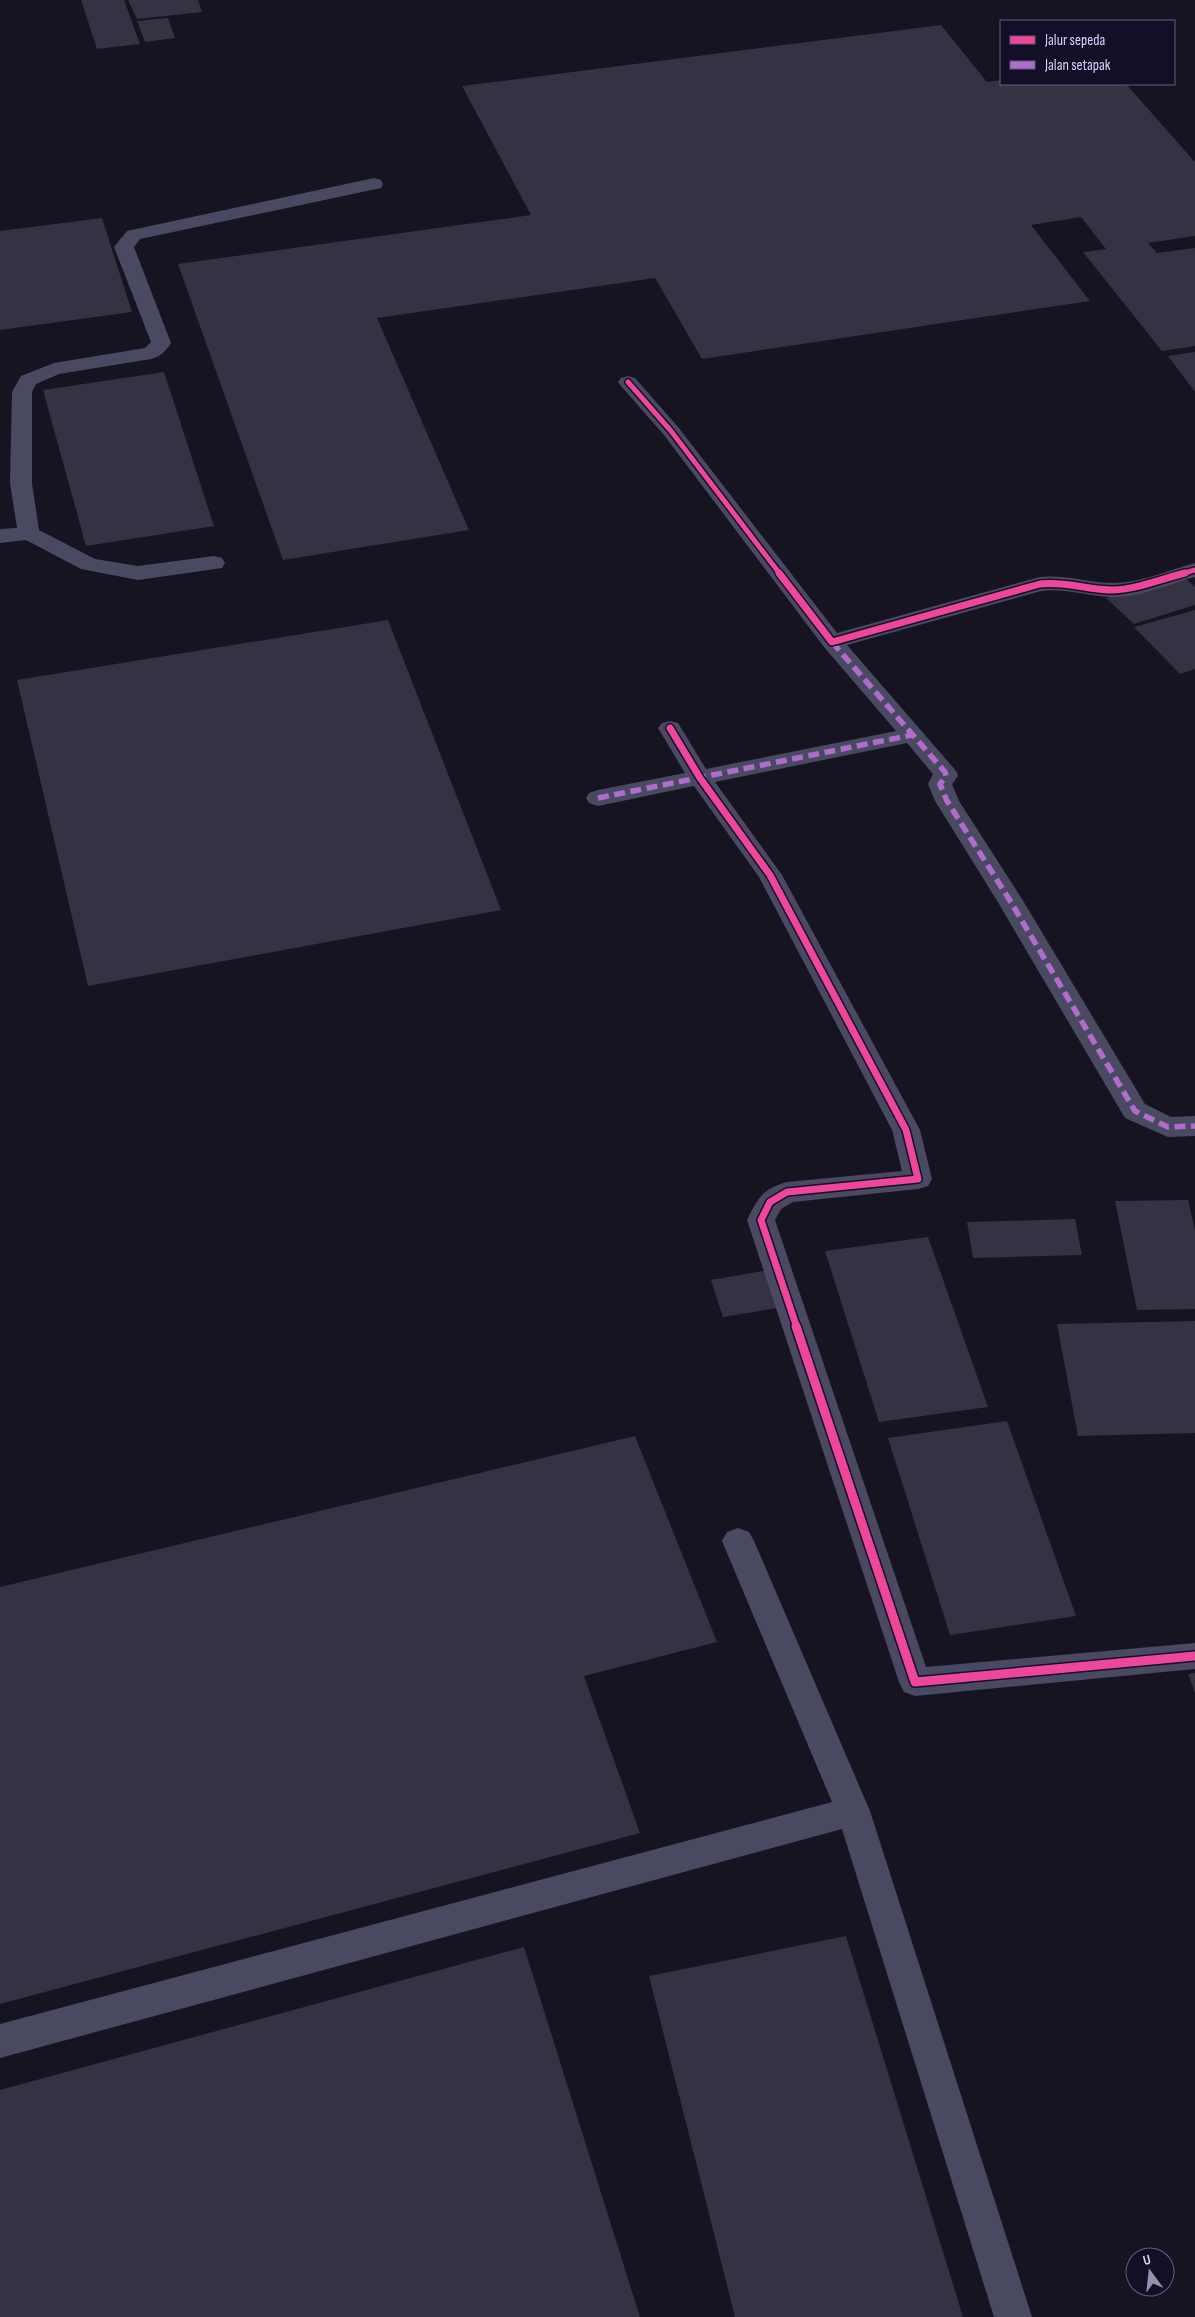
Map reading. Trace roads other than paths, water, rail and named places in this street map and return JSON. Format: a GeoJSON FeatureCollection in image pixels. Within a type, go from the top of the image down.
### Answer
{"type":"FeatureCollection","features":[{"type":"Feature","properties":{"kind":"street"},"geometry":{"type":"LineString","coordinates":[[29,533],[21,483],[22,392],[28,380],[54,369],[151,353],[161,343],[124,247],[134,235],[374,184]]}},
{"type":"Feature","properties":{"kind":"street"},"geometry":{"type":"LineString","coordinates":[[628,382],[677,438],[832,642],[945,772],[946,776],[940,784],[946,802],[1009,899],[1135,1111],[1168,1127],[1195,1126]]}},
{"type":"Feature","properties":{"kind":"street"},"geometry":{"type":"LineString","coordinates":[[0,536],[29,533],[89,564],[138,573],[214,562]]}},
{"type":"Feature","properties":{"kind":"street"},"geometry":{"type":"LineString","coordinates":[[832,642],[1040,584],[1058,582],[1111,590],[1127,589],[1195,570]]}},
{"type":"Feature","properties":{"kind":"street"},"geometry":{"type":"LineString","coordinates":[[670,728],[700,778],[770,876],[906,1130],[918,1179],[787,1192],[770,1202],[760,1220],[915,1682],[1195,1656]]}},
{"type":"Feature","properties":{"kind":"street"},"geometry":{"type":"LineString","coordinates":[[598,798],[700,778],[801,755],[912,735]]}},
{"type":"Feature","properties":{"kind":"street"},"geometry":{"type":"LineString","coordinates":[[738,1541],[853,1811],[1013,2317]]}},
{"type":"Feature","properties":{"kind":"street"},"geometry":{"type":"LineString","coordinates":[[0,2041],[853,1811]]}}]}
